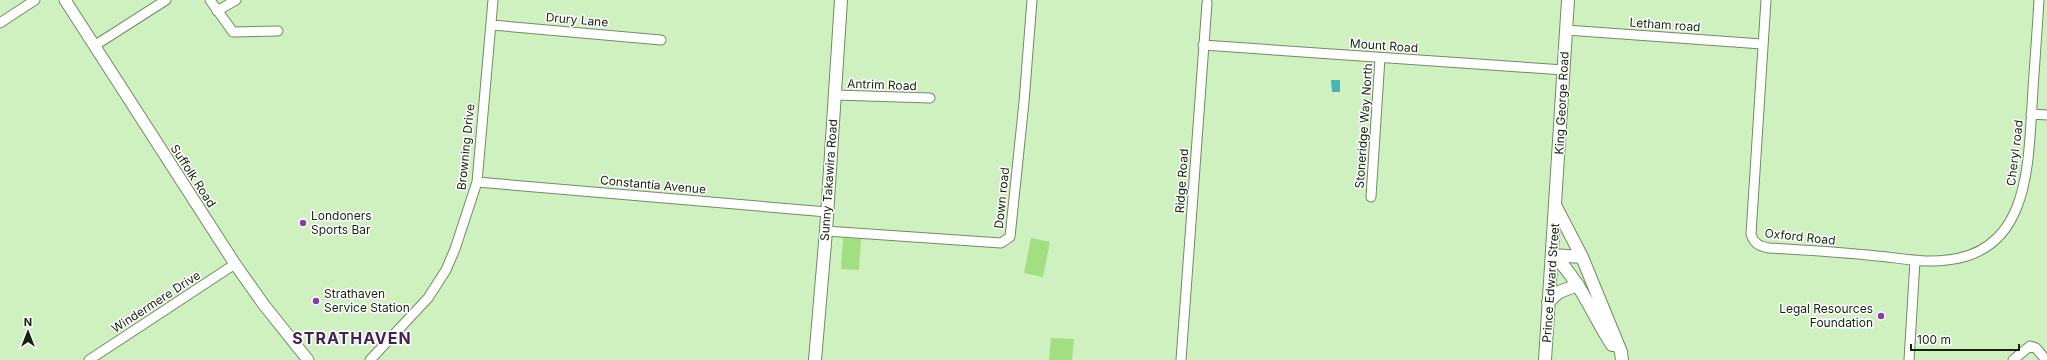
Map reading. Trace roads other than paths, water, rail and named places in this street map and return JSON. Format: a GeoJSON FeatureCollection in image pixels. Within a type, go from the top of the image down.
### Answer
{"type":"FeatureCollection","features":[{"type":"Feature","properties":{"kind":"main road","name":"Sunny Takawira Road"},"geometry":{"type":"LineString","coordinates":[[815,360],[826,232],[841,0]]}},
{"type":"Feature","properties":{"kind":"main road","name":"King George Road"},"geometry":{"type":"LineString","coordinates":[[1556,207],[1568,0]]}},
{"type":"Feature","properties":{"kind":"main road","name":"Prince Edward Street"},"geometry":{"type":"LineString","coordinates":[[1545,360],[1556,207]]}},
{"type":"Feature","properties":{"kind":"main road"},"geometry":{"type":"LineString","coordinates":[[1556,207],[1582,257],[1621,352],[1621,360]]}},
{"type":"Feature","properties":{"kind":"main road"},"geometry":{"type":"LineString","coordinates":[[1553,255],[1582,257]]}},
{"type":"Feature","properties":{"kind":"main road"},"geometry":{"type":"LineString","coordinates":[[1553,255],[1565,266],[1578,285],[1621,360]]}},
{"type":"Feature","properties":{"kind":"main road"},"geometry":{"type":"LineString","coordinates":[[1548,302],[1559,292],[1578,285]]}},
{"type":"Feature","properties":{"kind":"street"},"geometry":{"type":"LineString","coordinates":[[0,23],[35,0]]}},
{"type":"Feature","properties":{"kind":"street","name":"Suffolk Road"},"geometry":{"type":"LineString","coordinates":[[65,0],[235,264],[264,306],[308,360]]}},
{"type":"Feature","properties":{"kind":"street"},"geometry":{"type":"LineString","coordinates":[[94,46],[166,0]]}},
{"type":"Feature","properties":{"kind":"street"},"geometry":{"type":"LineString","coordinates":[[210,0],[232,32],[278,32]]}},
{"type":"Feature","properties":{"kind":"street"},"geometry":{"type":"LineString","coordinates":[[218,11],[236,0]]}},
{"type":"Feature","properties":{"kind":"street","name":"Browning Drive"},"geometry":{"type":"LineString","coordinates":[[370,360],[428,298],[438,284],[455,249],[477,182],[482,110],[492,25],[493,0]]}},
{"type":"Feature","properties":{"kind":"street","name":"Down road"},"geometry":{"type":"LineString","coordinates":[[826,232],[1001,243],[1010,237],[1023,116],[1032,0]]}},
{"type":"Feature","properties":{"kind":"street","name":"Oxford Road"},"geometry":{"type":"LineString","coordinates":[[1766,0],[1751,234],[1753,240],[1756,244],[1769,248],[1879,256],[1915,261]]}},
{"type":"Feature","properties":{"kind":"street","name":"Cheryl road"},"geometry":{"type":"LineString","coordinates":[[1915,261],[1945,261],[1979,252],[1992,243],[2008,225],[2024,190],[2029,154],[2039,0]]}},
{"type":"Feature","properties":{"kind":"street","name":"Ridge Road"},"geometry":{"type":"LineString","coordinates":[[1181,360],[1207,3]]}},
{"type":"Feature","properties":{"kind":"street","name":"Drury Lane"},"geometry":{"type":"LineString","coordinates":[[492,25],[661,40]]}},
{"type":"Feature","properties":{"kind":"street","name":"Letham road"},"geometry":{"type":"LineString","coordinates":[[1566,30],[1762,44]]}},
{"type":"Feature","properties":{"kind":"street","name":"Mount Road"},"geometry":{"type":"LineString","coordinates":[[1203,45],[1564,70]]}},
{"type":"Feature","properties":{"kind":"street","name":"Stoneridge Way North"},"geometry":{"type":"LineString","coordinates":[[1371,197],[1380,58]]}},
{"type":"Feature","properties":{"kind":"street","name":"Antrim Road"},"geometry":{"type":"LineString","coordinates":[[835,96],[930,98]]}},
{"type":"Feature","properties":{"kind":"street"},"geometry":{"type":"LineString","coordinates":[[2031,114],[2047,115]]}},
{"type":"Feature","properties":{"kind":"street","name":"Constantia Avenue"},"geometry":{"type":"LineString","coordinates":[[477,182],[827,212]]}},
{"type":"Feature","properties":{"kind":"street"},"geometry":{"type":"LineString","coordinates":[[1909,360],[1915,261]]}},
{"type":"Feature","properties":{"kind":"street","name":"Windermere Drive"},"geometry":{"type":"LineString","coordinates":[[89,360],[235,264]]}},
{"type":"Feature","properties":{"kind":"street"},"geometry":{"type":"LineString","coordinates":[[2013,360],[2030,346],[2033,346],[2046,360]]}},
{"type":"Feature","properties":{"kind":"water"},"geometry":{"type":"Polygon","coordinates":[[[1331,80],[1340,80],[1340,92],[1332,92],[1331,80]]]}},
{"type":"Feature","properties":{"kind":"place","name":"Londoners Sports Bar"},"geometry":{"type":"Point","coordinates":[303,223]}},
{"type":"Feature","properties":{"kind":"place","name":"Strathaven Service Station"},"geometry":{"type":"Point","coordinates":[316,301]}},
{"type":"Feature","properties":{"kind":"place","name":"Legal Resources Foundation"},"geometry":{"type":"Point","coordinates":[1881,316]}},
{"type":"Feature","properties":{"kind":"district","name":"STRATHAVEN"},"geometry":{"type":"Point","coordinates":[352,338]}}]}
